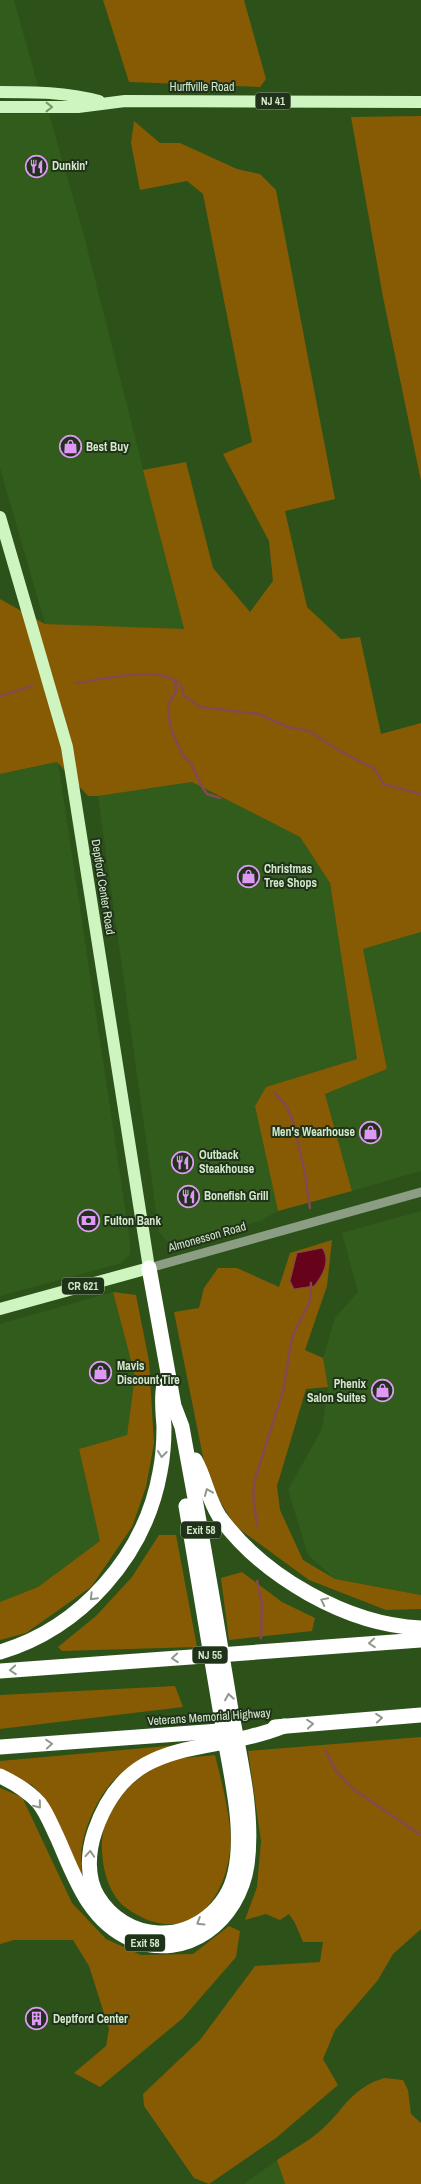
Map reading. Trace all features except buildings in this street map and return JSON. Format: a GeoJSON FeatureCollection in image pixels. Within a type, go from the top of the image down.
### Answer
{"type":"FeatureCollection","features":[{"type":"Feature","properties":{"kind":"highway"},"geometry":{"type":"LineString","coordinates":[[150,1268],[174,1406],[173,1428],[209,1611]]}},
{"type":"Feature","properties":{"kind":"highway"},"geometry":{"type":"LineString","coordinates":[[0,1652],[31,1640],[72,1616],[115,1573],[133,1546],[145,1522],[160,1474],[163,1449],[162,1394],[168,1371]]}},
{"type":"Feature","properties":{"kind":"highway","name":"Exit 58"},"geometry":{"type":"LineString","coordinates":[[0,1776],[18,1784],[40,1805],[88,1901],[100,1919],[113,1930],[126,1937],[154,1945],[171,1946],[201,1936],[225,1917],[240,1892],[247,1863],[248,1834],[237,1780],[209,1611],[186,1449],[182,1427],[174,1406]]}},
{"type":"Feature","properties":{"kind":"highway","name":"Exit 58"},"geometry":{"type":"LineString","coordinates":[[186,1449],[196,1462],[219,1515],[253,1554],[302,1590],[346,1611],[392,1624],[421,1628]]}},
{"type":"Feature","properties":{"kind":"highway","name":"NJ 55"},"geometry":{"type":"LineString","coordinates":[[0,1671],[421,1640]]}},
{"type":"Feature","properties":{"kind":"highway","name":"Veterans Memorial Highway"},"geometry":{"type":"LineString","coordinates":[[0,1747],[421,1715]]}},
{"type":"Feature","properties":{"kind":"highway"},"geometry":{"type":"LineString","coordinates":[[237,1780],[238,1855],[235,1875],[220,1906],[197,1924],[184,1930],[167,1934],[150,1933],[134,1928],[120,1921],[106,1909],[96,1895],[91,1878],[91,1848],[98,1821],[106,1806],[124,1782],[150,1761],[165,1754],[259,1736],[284,1726]]}},
{"type":"Feature","properties":{"kind":"main road","name":"Hurffville Road"},"geometry":{"type":"LineString","coordinates":[[0,92],[49,92],[78,95],[104,102]]}},
{"type":"Feature","properties":{"kind":"main road","name":"Hurffville Road"},"geometry":{"type":"LineString","coordinates":[[0,107],[78,107],[104,102],[421,102]]}},
{"type":"Feature","properties":{"kind":"main road","name":"Deptford Center Road"},"geometry":{"type":"LineString","coordinates":[[0,517],[67,747],[150,1268]]}},
{"type":"Feature","properties":{"kind":"main road","name":"Almonesson Road"},"geometry":{"type":"LineString","coordinates":[[0,1309],[150,1268]]}},
{"type":"Feature","properties":{"kind":"street","name":"Almonesson Road"},"geometry":{"type":"LineString","coordinates":[[150,1268],[421,1192]]}},
{"type":"Feature","properties":{"kind":"shaded area"},"geometry":{"type":"Polygon","coordinates":[[[0,0],[14,0],[38,86],[0,86],[0,0]]]}},
{"type":"Feature","properties":{"kind":"shaded area"},"geometry":{"type":"Polygon","coordinates":[[[103,0],[244,0],[266,79],[260,87],[129,82],[103,0]]]}},
{"type":"Feature","properties":{"kind":"shaded area"},"geometry":{"type":"Polygon","coordinates":[[[0,114],[49,114],[84,236],[184,630],[45,624],[0,468],[0,114]]]}},
{"type":"Feature","properties":{"kind":"shaded area"},"geometry":{"type":"Polygon","coordinates":[[[421,116],[421,481],[383,297],[351,117],[421,116]]]}},
{"type":"Feature","properties":{"kind":"shaded area"},"geometry":{"type":"Polygon","coordinates":[[[134,121],[160,143],[180,143],[237,169],[260,174],[276,190],[335,499],[285,511],[307,607],[341,639],[360,637],[381,734],[421,723],[421,932],[363,949],[387,1069],[325,1094],[352,1191],[278,1211],[255,1106],[266,1087],[357,1059],[330,883],[300,837],[192,782],[88,796],[57,762],[0,774],[0,599],[45,624],[184,629],[143,470],[186,462],[213,568],[250,612],[273,581],[269,541],[223,454],[252,442],[203,194],[187,181],[140,190],[131,143],[134,121]]]}},
{"type":"Feature","properties":{"kind":"shaded area"},"geometry":{"type":"Polygon","coordinates":[[[58,762],[130,1240],[130,1254],[122,1263],[0,1296],[0,774],[58,762]]]}},
{"type":"Feature","properties":{"kind":"shaded area"},"geometry":{"type":"Polygon","coordinates":[[[192,782],[300,837],[330,883],[357,1059],[266,1087],[255,1106],[278,1211],[260,1221],[171,1246],[159,1232],[98,796],[192,782]]]}},
{"type":"Feature","properties":{"kind":"shaded area"},"geometry":{"type":"Polygon","coordinates":[[[421,932],[421,1171],[352,1191],[325,1094],[387,1069],[363,949],[421,932]]]}},
{"type":"Feature","properties":{"kind":"shaded area"},"geometry":{"type":"Polygon","coordinates":[[[421,1211],[421,1595],[335,1579],[308,1555],[288,1490],[322,1429],[328,1387],[323,1358],[335,1318],[358,1292],[342,1233],[421,1211]]]}},
{"type":"Feature","properties":{"kind":"shaded area"},"geometry":{"type":"Polygon","coordinates":[[[332,1240],[327,1286],[305,1350],[323,1358],[328,1387],[306,1389],[277,1486],[280,1510],[303,1560],[335,1579],[421,1595],[421,1609],[386,1610],[309,1580],[235,1526],[208,1482],[174,1312],[199,1308],[204,1288],[218,1268],[237,1268],[279,1287],[290,1253],[332,1240]]]}},
{"type":"Feature","properties":{"kind":"shaded area"},"geometry":{"type":"Polygon","coordinates":[[[322,1248],[325,1253],[326,1262],[317,1282],[314,1286],[294,1289],[290,1281],[297,1253],[322,1248]]]}},
{"type":"Feature","properties":{"kind":"shaded area"},"geometry":{"type":"Polygon","coordinates":[[[113,1292],[135,1376],[127,1435],[79,1449],[100,1541],[38,1587],[0,1602],[0,1324],[113,1292]]]}},
{"type":"Feature","properties":{"kind":"shaded area"},"geometry":{"type":"Polygon","coordinates":[[[113,1292],[136,1295],[149,1361],[154,1443],[146,1487],[132,1527],[91,1587],[26,1633],[0,1640],[0,1602],[38,1587],[100,1541],[79,1449],[127,1435],[135,1376],[113,1292]]]}},
{"type":"Feature","properties":{"kind":"shaded area"},"geometry":{"type":"Polygon","coordinates":[[[159,1535],[176,1535],[197,1647],[62,1651],[58,1647],[96,1616],[132,1577],[159,1535]]]}},
{"type":"Feature","properties":{"kind":"shaded area"},"geometry":{"type":"Polygon","coordinates":[[[242,1572],[282,1602],[315,1618],[312,1631],[229,1640],[221,1578],[242,1572]]]}},
{"type":"Feature","properties":{"kind":"shaded area"},"geometry":{"type":"Polygon","coordinates":[[[175,1686],[183,1707],[0,1729],[0,1695],[175,1686]]]}},
{"type":"Feature","properties":{"kind":"shaded area"},"geometry":{"type":"Polygon","coordinates":[[[421,1737],[421,1929],[393,1954],[378,1980],[335,2030],[323,2059],[338,2085],[276,2138],[209,2184],[194,2178],[144,2106],[143,2094],[200,2040],[255,1966],[320,1962],[323,1942],[303,1942],[289,1914],[280,1920],[266,1914],[245,1920],[257,1887],[261,1841],[248,1751],[421,1737]]]}},
{"type":"Feature","properties":{"kind":"shaded area"},"geometry":{"type":"Polygon","coordinates":[[[178,1745],[148,1757],[126,1769],[105,1791],[93,1811],[82,1844],[82,1878],[47,1801],[32,1785],[0,1769],[0,1761],[178,1745]]]}},
{"type":"Feature","properties":{"kind":"shaded area"},"geometry":{"type":"Polygon","coordinates":[[[215,1755],[226,1804],[231,1842],[225,1873],[218,1891],[208,1906],[195,1917],[180,1923],[163,1924],[145,1919],[125,1907],[111,1889],[102,1853],[102,1840],[107,1819],[117,1801],[131,1785],[157,1766],[177,1759],[215,1755]]]}},
{"type":"Feature","properties":{"kind":"shaded area"},"geometry":{"type":"Polygon","coordinates":[[[0,1788],[22,1797],[72,1903],[106,1939],[141,1955],[193,1954],[229,1926],[240,1931],[236,1957],[183,2018],[100,2087],[74,2073],[106,2046],[109,2029],[89,1966],[73,1940],[14,1940],[0,1944],[0,1788]]]}},
{"type":"Feature","properties":{"kind":"shaded area"},"geometry":{"type":"Polygon","coordinates":[[[384,2078],[403,2080],[408,2090],[411,2114],[421,2123],[421,2184],[285,2184],[277,2160],[319,2132],[355,2094],[384,2078]]]}},
{"type":"Feature","properties":{"kind":"shaded area"},"geometry":{"type":"Polygon","coordinates":[[[277,2160],[285,2184],[244,2184],[277,2160]]]}},
{"type":"Feature","properties":{"kind":"waterway"},"geometry":{"type":"LineString","coordinates":[[76,683],[145,674],[172,678],[181,685],[184,696],[200,707],[259,714],[288,727],[309,731],[340,751],[375,769],[383,784],[421,794]]}},
{"type":"Feature","properties":{"kind":"waterway"},"geometry":{"type":"LineString","coordinates":[[175,680],[176,691],[169,703],[168,711],[171,729],[183,756],[191,763],[202,787],[207,794],[220,798]]}},
{"type":"Feature","properties":{"kind":"waterway"},"geometry":{"type":"LineString","coordinates":[[0,696],[32,686]]}},
{"type":"Feature","properties":{"kind":"waterway"},"geometry":{"type":"LineString","coordinates":[[274,1092],[287,1107],[293,1122],[304,1168],[310,1208]]}},
{"type":"Feature","properties":{"kind":"waterway"},"geometry":{"type":"LineString","coordinates":[[257,1526],[253,1493],[255,1479],[283,1391],[292,1337],[310,1301],[311,1283]]}},
{"type":"Feature","properties":{"kind":"waterway"},"geometry":{"type":"LineString","coordinates":[[257,1581],[262,1603],[261,1638]]}},
{"type":"Feature","properties":{"kind":"waterway"},"geometry":{"type":"LineString","coordinates":[[326,1751],[336,1771],[353,1789],[421,1835]]}},
{"type":"Feature","properties":{"kind":"place","name":"Dunkin'"},"geometry":{"type":"Point","coordinates":[36,166]}},
{"type":"Feature","properties":{"kind":"place","name":"Best Buy"},"geometry":{"type":"Point","coordinates":[70,447]}},
{"type":"Feature","properties":{"kind":"place","name":"Christmas Tree Shops"},"geometry":{"type":"Point","coordinates":[248,876]}},
{"type":"Feature","properties":{"kind":"place","name":"Men's Wearhouse"},"geometry":{"type":"Point","coordinates":[371,1132]}},
{"type":"Feature","properties":{"kind":"place","name":"Outback Steakhouse"},"geometry":{"type":"Point","coordinates":[183,1162]}},
{"type":"Feature","properties":{"kind":"place","name":"Bonefish Grill"},"geometry":{"type":"Point","coordinates":[188,1196]}},
{"type":"Feature","properties":{"kind":"place","name":"Fulton Bank"},"geometry":{"type":"Point","coordinates":[88,1221]}},
{"type":"Feature","properties":{"kind":"place","name":"Mavis Discount Tire"},"geometry":{"type":"Point","coordinates":[101,1373]}},
{"type":"Feature","properties":{"kind":"place","name":"Phenix Salon Suites"},"geometry":{"type":"Point","coordinates":[382,1391]}},
{"type":"Feature","properties":{"kind":"place","name":"Deptford Center"},"geometry":{"type":"Point","coordinates":[37,2019]}}]}
